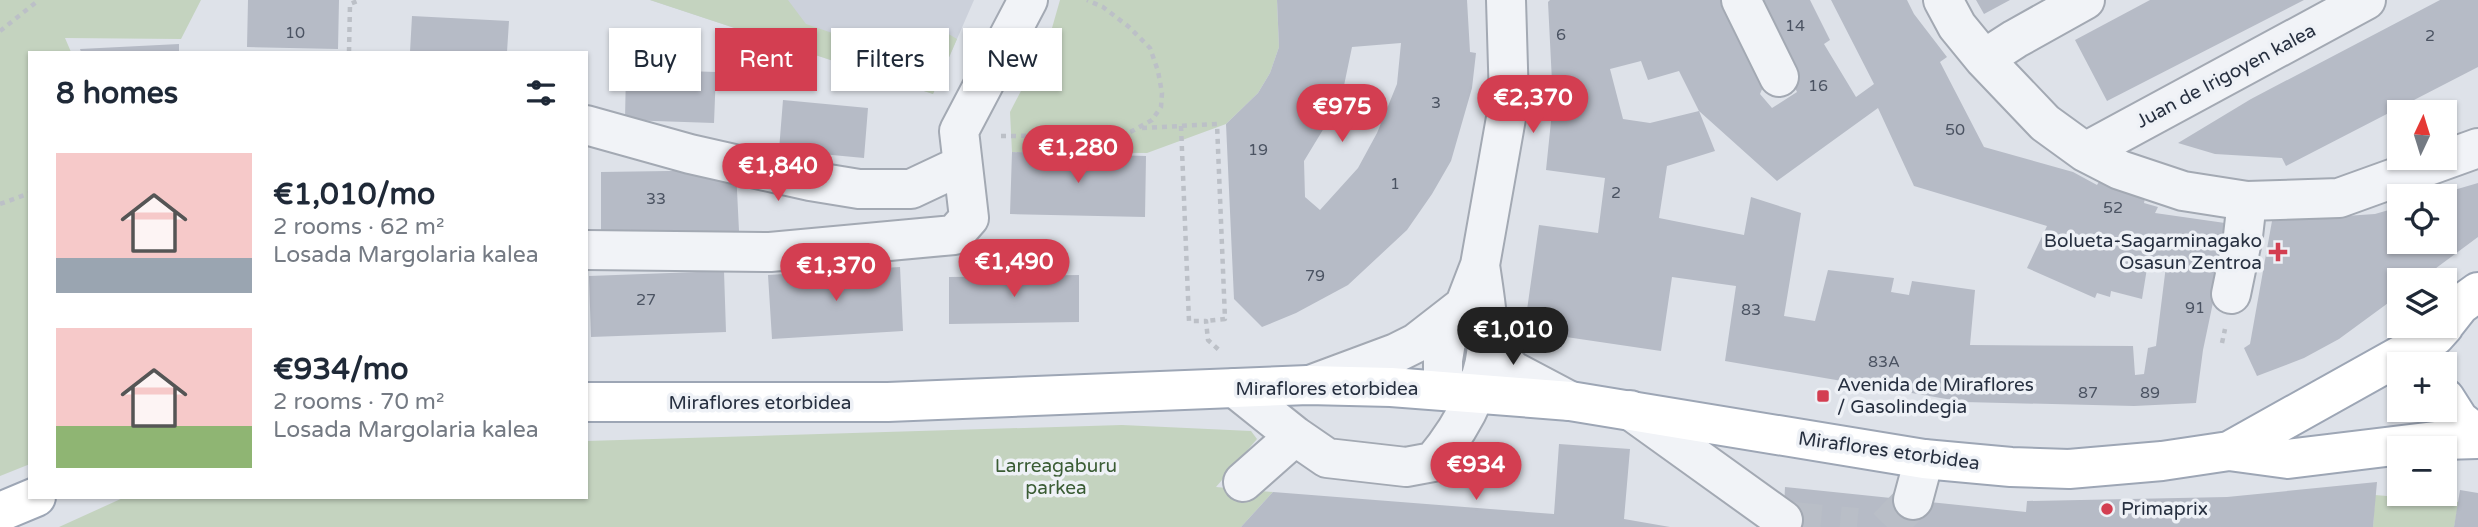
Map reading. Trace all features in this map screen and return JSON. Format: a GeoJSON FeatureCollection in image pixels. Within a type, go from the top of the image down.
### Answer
{"type":"FeatureCollection","features":[{"type":"Feature","properties":{"kind":"main road","name":"Miraflores etorbidea"},"geometry":{"type":"LineString","coordinates":[[2229,452],[2431,338]]}},
{"type":"Feature","properties":{"kind":"main road","name":"Miraflores etorbidea"},"geometry":{"type":"LineString","coordinates":[[588,402],[875,402],[1034,397],[1230,372],[1308,385],[1463,392],[1570,401],[1924,460],[2011,467],[2070,469],[2151,463],[2229,452],[2288,459],[2478,437]]}},
{"type":"Feature","properties":{"kind":"main road","name":"Miraflores etorbidea"},"geometry":{"type":"LineString","coordinates":[[2457,418],[2478,437]]}},
{"type":"Feature","properties":{"kind":"main road"},"geometry":{"type":"LineString","coordinates":[[0,512],[31,499]]}},
{"type":"Feature","properties":{"kind":"street"},"geometry":{"type":"LineString","coordinates":[[588,250],[770,252],[954,235],[969,218],[959,131],[1028,0]]}},
{"type":"Feature","properties":{"kind":"street"},"geometry":{"type":"LineString","coordinates":[[1741,0],[1779,77]]}},
{"type":"Feature","properties":{"kind":"street"},"geometry":{"type":"LineString","coordinates":[[1943,0],[1957,26],[2045,123],[2085,152],[2120,170],[2183,191],[2247,201],[2339,198],[2478,148]]}},
{"type":"Feature","properties":{"kind":"street"},"geometry":{"type":"LineString","coordinates":[[1984,58],[2085,0]]}},
{"type":"Feature","properties":{"kind":"street","name":"Juan de Irigoyen kalea"},"geometry":{"type":"LineString","coordinates":[[2085,152],[2366,0]]}},
{"type":"Feature","properties":{"kind":"street"},"geometry":{"type":"LineString","coordinates":[[1230,372],[1296,436],[1327,457],[1406,467],[1433,463],[1449,443],[1463,392],[1476,317],[1480,265],[1509,101],[1511,4]]}},
{"type":"Feature","properties":{"kind":"street"},"geometry":{"type":"LineString","coordinates":[[588,126],[703,157],[859,189],[911,189],[962,165]]}},
{"type":"Feature","properties":{"kind":"street"},"geometry":{"type":"LineString","coordinates":[[2231,294],[2247,201]]}},
{"type":"Feature","properties":{"kind":"street"},"geometry":{"type":"LineString","coordinates":[[1308,385],[1396,354],[1476,317]]}},
{"type":"Feature","properties":{"kind":"street"},"geometry":{"type":"LineString","coordinates":[[1476,317],[1496,354],[1513,371],[1570,401]]}},
{"type":"Feature","properties":{"kind":"street"},"geometry":{"type":"LineString","coordinates":[[1630,410],[1783,520]]}},
{"type":"Feature","properties":{"kind":"street"},"geometry":{"type":"LineString","coordinates":[[1244,482],[1296,436]]}},
{"type":"Feature","properties":{"kind":"street"},"geometry":{"type":"LineString","coordinates":[[1913,500],[1924,460]]}},
{"type":"Feature","properties":{"kind":"path"},"geometry":{"type":"LineString","coordinates":[[0,31],[39,0]]}},
{"type":"Feature","properties":{"kind":"path"},"geometry":{"type":"LineString","coordinates":[[349,51],[350,4],[360,0]]}},
{"type":"Feature","properties":{"kind":"path"},"geometry":{"type":"LineString","coordinates":[[1001,136],[1125,135],[1153,120],[1161,107],[1162,93],[1150,48],[1103,7],[1087,0]]}},
{"type":"Feature","properties":{"kind":"path"},"geometry":{"type":"LineString","coordinates":[[1139,128],[1217,124],[1225,319],[1189,321],[1181,126]]}},
{"type":"Feature","properties":{"kind":"path"},"geometry":{"type":"LineString","coordinates":[[0,204],[28,194]]}},
{"type":"Feature","properties":{"kind":"path"},"geometry":{"type":"LineString","coordinates":[[1206,321],[1208,340],[1230,372]]}},
{"type":"Feature","properties":{"kind":"shaded area"},"geometry":{"type":"Polygon","coordinates":[[[650,0],[974,0],[949,57],[949,28],[831,28],[831,60],[817,55],[817,28],[734,28],[650,0]]]}},
{"type":"Feature","properties":{"kind":"green space"},"geometry":{"type":"Polygon","coordinates":[[[0,0],[201,0],[181,39],[65,38],[71,51],[28,51],[28,465],[0,476],[0,0]]]}},
{"type":"Feature","properties":{"kind":"green space"},"geometry":{"type":"Polygon","coordinates":[[[650,0],[788,0],[806,24],[831,33],[831,60],[817,55],[817,28],[734,28],[650,0]]]}},
{"type":"Feature","properties":{"kind":"green space"},"geometry":{"type":"Polygon","coordinates":[[[1060,0],[1277,0],[1279,47],[1270,73],[1258,93],[1226,124],[1147,153],[1012,152],[1010,112],[1021,91],[1062,91],[1062,28],[1052,28],[1060,0]]]}},
{"type":"Feature","properties":{"kind":"green space"},"geometry":{"type":"Polygon","coordinates":[[[949,34],[957,39],[949,57],[949,34]]]}},
{"type":"Feature","properties":{"kind":"green space","name":"Larreagaburu parkea"},"geometry":{"type":"Polygon","coordinates":[[[1122,425],[1251,431],[1257,439],[1216,487],[1273,492],[1241,527],[59,527],[121,499],[588,499],[588,441],[1122,425]]]}},
{"type":"Feature","properties":{"kind":"green space"},"geometry":{"type":"Polygon","coordinates":[[[2375,495],[2387,496],[2387,506],[2457,506],[2459,502],[2454,527],[2373,527],[2375,495]]]}},
{"type":"Feature","properties":{"kind":"building"},"geometry":{"type":"Polygon","coordinates":[[[248,0],[339,0],[338,49],[247,47],[248,0]]]}},
{"type":"Feature","properties":{"kind":"building"},"geometry":{"type":"Polygon","coordinates":[[[1277,0],[1467,0],[1470,52],[1476,53],[1472,88],[1451,161],[1407,230],[1348,285],[1296,313],[1262,327],[1234,299],[1226,124],[1258,93],[1270,73],[1279,47],[1277,0]],[[1401,43],[1352,47],[1341,100],[1304,161],[1305,197],[1320,210],[1358,168],[1377,133],[1397,84],[1401,43]]]}},
{"type":"Feature","properties":{"kind":"building"},"geometry":{"type":"Polygon","coordinates":[[[1730,0],[1766,80],[1760,94],[1772,108],[1797,92],[1751,0],[1810,0],[1830,40],[1824,44],[1856,97],[1874,84],[1831,0],[1907,0],[1914,14],[1947,57],[1940,62],[1984,147],[2073,172],[2097,185],[2100,180],[2145,198],[2144,203],[2158,207],[2155,213],[2225,223],[2219,274],[2203,350],[2196,403],[2134,406],[1964,402],[1725,361],[1736,286],[1672,277],[1661,351],[1539,333],[1542,318],[1526,317],[1539,225],[1598,233],[1605,178],[1546,170],[1553,102],[1548,2],[1730,0]],[[1641,61],[1610,69],[1623,119],[1650,123],[1699,111],[1679,71],[1648,80],[1641,61]],[[1878,108],[1777,181],[1699,111],[1715,151],[1667,166],[1659,218],[1744,235],[1751,197],[1801,213],[1784,316],[1815,321],[1828,270],[1894,278],[1891,292],[1909,295],[1912,281],[1975,290],[1970,345],[2133,346],[2135,375],[2144,374],[2148,348],[2156,346],[2166,266],[2148,262],[2142,299],[2111,291],[2110,297],[2097,293],[2095,298],[2027,268],[2047,226],[1914,186],[1878,108]]]}},
{"type":"Feature","properties":{"kind":"building"},"geometry":{"type":"Polygon","coordinates":[[[1976,0],[2010,0],[1984,14],[1976,0]]]}},
{"type":"Feature","properties":{"kind":"building"},"geometry":{"type":"Polygon","coordinates":[[[2150,0],[2304,0],[2107,101],[2075,40],[2150,0]]]}},
{"type":"Feature","properties":{"kind":"building"},"geometry":{"type":"Polygon","coordinates":[[[2440,0],[2478,0],[2478,67],[2414,100],[2387,100],[2387,114],[2286,166],[2282,158],[2215,154],[2178,143],[2251,99],[2440,0]]]}},
{"type":"Feature","properties":{"kind":"building"},"geometry":{"type":"Polygon","coordinates":[[[412,16],[509,21],[507,51],[410,51],[412,16]]]}},
{"type":"Feature","properties":{"kind":"building"},"geometry":{"type":"Polygon","coordinates":[[[179,44],[179,51],[80,49],[179,44]]]}},
{"type":"Feature","properties":{"kind":"building"},"geometry":{"type":"Polygon","coordinates":[[[701,72],[715,72],[714,123],[625,120],[626,91],[701,91],[701,72]]]}},
{"type":"Feature","properties":{"kind":"building"},"geometry":{"type":"Polygon","coordinates":[[[783,100],[868,108],[864,158],[779,150],[783,100]]]}},
{"type":"Feature","properties":{"kind":"building"},"geometry":{"type":"Polygon","coordinates":[[[1012,152],[1146,156],[1145,217],[1010,214],[1012,152]]]}},
{"type":"Feature","properties":{"kind":"building"},"geometry":{"type":"Polygon","coordinates":[[[736,170],[739,231],[601,233],[601,172],[736,170]]]}},
{"type":"Feature","properties":{"kind":"building"},"geometry":{"type":"Polygon","coordinates":[[[2478,183],[2478,237],[2457,253],[2457,189],[2478,183]]]}},
{"type":"Feature","properties":{"kind":"building"},"geometry":{"type":"Polygon","coordinates":[[[2387,210],[2387,254],[2455,254],[2436,268],[2387,268],[2387,304],[2339,339],[2304,358],[2257,376],[2244,348],[2250,344],[2272,221],[2375,214],[2387,210]]]}},
{"type":"Feature","properties":{"kind":"building"},"geometry":{"type":"Polygon","coordinates":[[[900,267],[903,331],[772,339],[768,275],[900,267]]]}},
{"type":"Feature","properties":{"kind":"building"},"geometry":{"type":"Polygon","coordinates":[[[724,271],[726,332],[591,337],[589,276],[724,271]]]}},
{"type":"Feature","properties":{"kind":"building"},"geometry":{"type":"Polygon","coordinates":[[[1079,275],[1079,322],[949,324],[949,277],[1079,275]]]}},
{"type":"Feature","properties":{"kind":"building"},"geometry":{"type":"Polygon","coordinates":[[[1559,444],[1630,449],[1624,519],[1670,527],[1241,527],[1273,492],[1554,514],[1559,444]]]}},
{"type":"Feature","properties":{"kind":"building"},"geometry":{"type":"Polygon","coordinates":[[[2377,482],[2373,527],[1783,527],[1785,487],[2026,512],[2027,501],[2227,497],[2377,482]]]}},
{"type":"Feature","properties":{"kind":"building"},"geometry":{"type":"Polygon","coordinates":[[[2460,490],[2478,493],[2478,527],[2454,527],[2460,490]]]}},
{"type":"Feature","properties":{"kind":"tunnel"},"geometry":{"type":"LineString","coordinates":[[1887,527],[1913,500]]}},
{"type":"Feature","properties":{"kind":"tunnel"},"geometry":{"type":"LineString","coordinates":[[1783,520],[1857,527]]}},
{"type":"Feature","properties":{"kind":"place","name":"Bolueta-Sagarminagako Osasun Zentroa"},"geometry":{"type":"Point","coordinates":[2278,252]}},
{"type":"Feature","properties":{"kind":"place","name":"Avenida de Miraflores / Gasolindegia"},"geometry":{"type":"Point","coordinates":[1823,396]}},
{"type":"Feature","properties":{"kind":"place","name":"Primaprix"},"geometry":{"type":"Point","coordinates":[2107,509]}}]}
